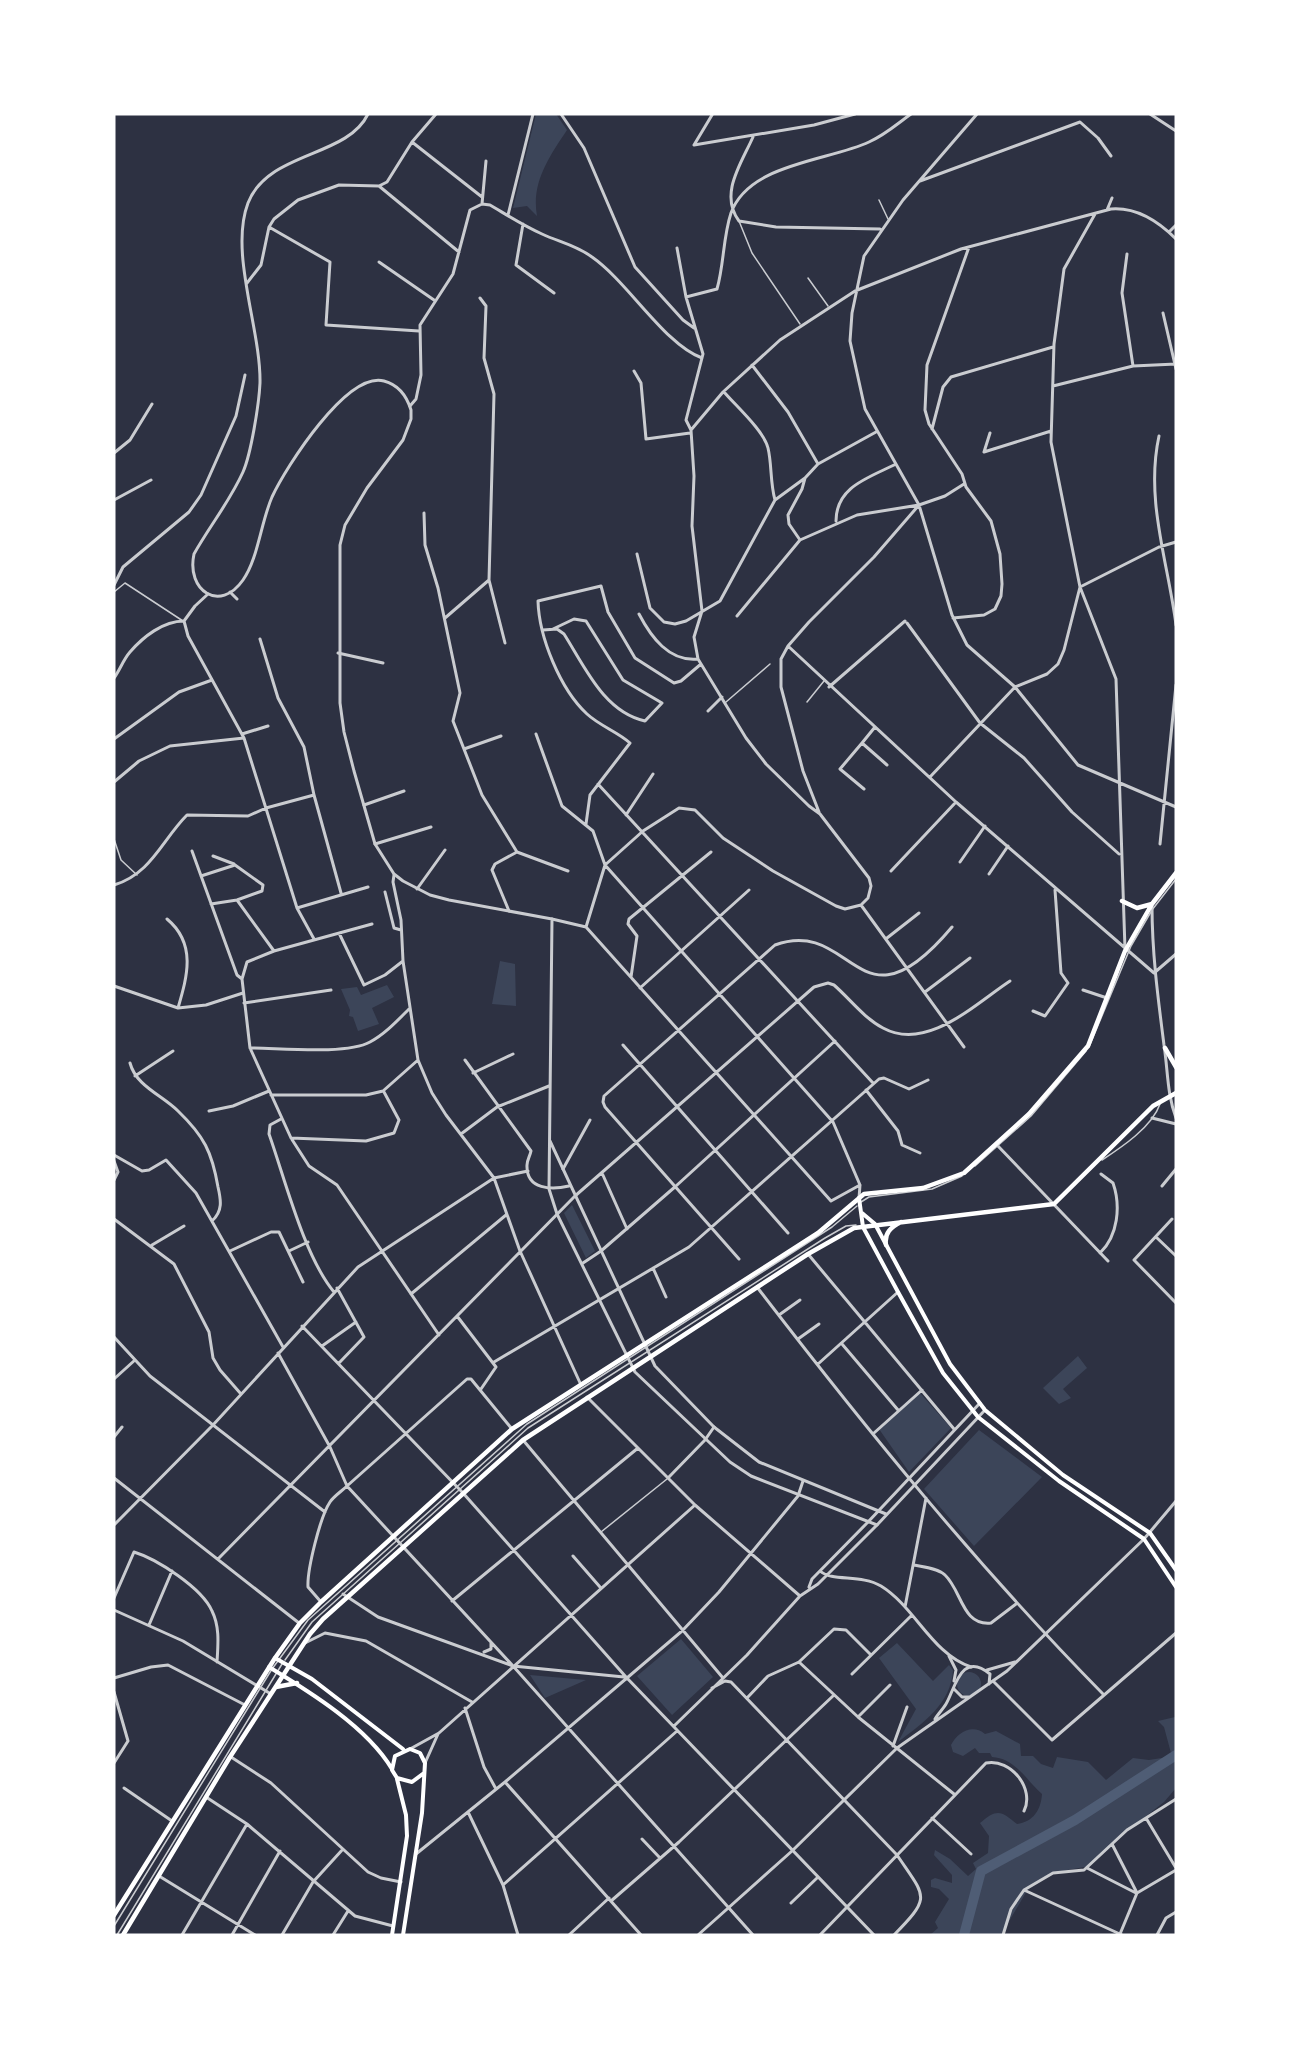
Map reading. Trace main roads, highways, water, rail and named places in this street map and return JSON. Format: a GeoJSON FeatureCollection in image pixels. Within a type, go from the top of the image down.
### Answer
{"type":"FeatureCollection","features":[{"type":"Feature","properties":{"kind":"main road"},"geometry":{"type":"LineString","coordinates":[[123,1935],[269,1693],[276,1687],[309,1634],[349,1598],[398,1542],[457,1487],[586,1396],[629,1361],[818,1233],[859,1198],[869,1192],[923,1188],[952,1179],[964,1173],[998,1146],[1088,1046],[1127,952],[1152,907],[1176,873]]}},
{"type":"Feature","properties":{"kind":"main road"},"geometry":{"type":"LineString","coordinates":[[1122,901],[1137,908],[1152,907]]}},
{"type":"Feature","properties":{"kind":"main road"},"geometry":{"type":"LineString","coordinates":[[1165,1048],[1176,1067]]}},
{"type":"Feature","properties":{"kind":"main road"},"geometry":{"type":"LineString","coordinates":[[114,1915],[245,1705],[300,1623],[321,1602],[398,1542],[457,1487],[512,1429],[580,1385],[629,1361],[846,1232],[875,1224],[904,1220],[1054,1204],[1153,1106],[1176,1093]]}},
{"type":"Feature","properties":{"kind":"main road"},"geometry":{"type":"LineString","coordinates":[[859,1198],[863,1227],[944,1373],[972,1410],[1050,1475],[1144,1539],[1176,1587]]}},
{"type":"Feature","properties":{"kind":"main road"},"geometry":{"type":"LineString","coordinates":[[862,1213],[875,1224],[950,1364],[985,1410],[1063,1475],[1150,1533],[1176,1570]]}},
{"type":"Feature","properties":{"kind":"main road"},"geometry":{"type":"LineString","coordinates":[[885,1245],[885,1236],[889,1230],[904,1220]]}},
{"type":"Feature","properties":{"kind":"main road"},"geometry":{"type":"LineString","coordinates":[[956,1390],[964,1382]]}},
{"type":"Feature","properties":{"kind":"main road"},"geometry":{"type":"LineString","coordinates":[[276,1659],[312,1679],[388,1740],[404,1749],[420,1753],[425,1763],[416,1854],[403,1935]]}},
{"type":"Feature","properties":{"kind":"main road"},"geometry":{"type":"LineString","coordinates":[[270,1668],[297,1683],[377,1748],[397,1778],[407,1829],[392,1935]]}},
{"type":"Feature","properties":{"kind":"main road"},"geometry":{"type":"LineString","coordinates":[[276,1687],[297,1683]]}},
{"type":"Feature","properties":{"kind":"main road"},"geometry":{"type":"LineString","coordinates":[[392,1770],[395,1756],[404,1749]]}},
{"type":"Feature","properties":{"kind":"main road"},"geometry":{"type":"LineString","coordinates":[[397,1778],[412,1782],[423,1773]]}},
{"type":"Feature","properties":{"kind":"waterway"},"geometry":{"type":"LineString","coordinates":[[964,1935],[981,1871],[1075,1820],[1176,1755]]}}]}
